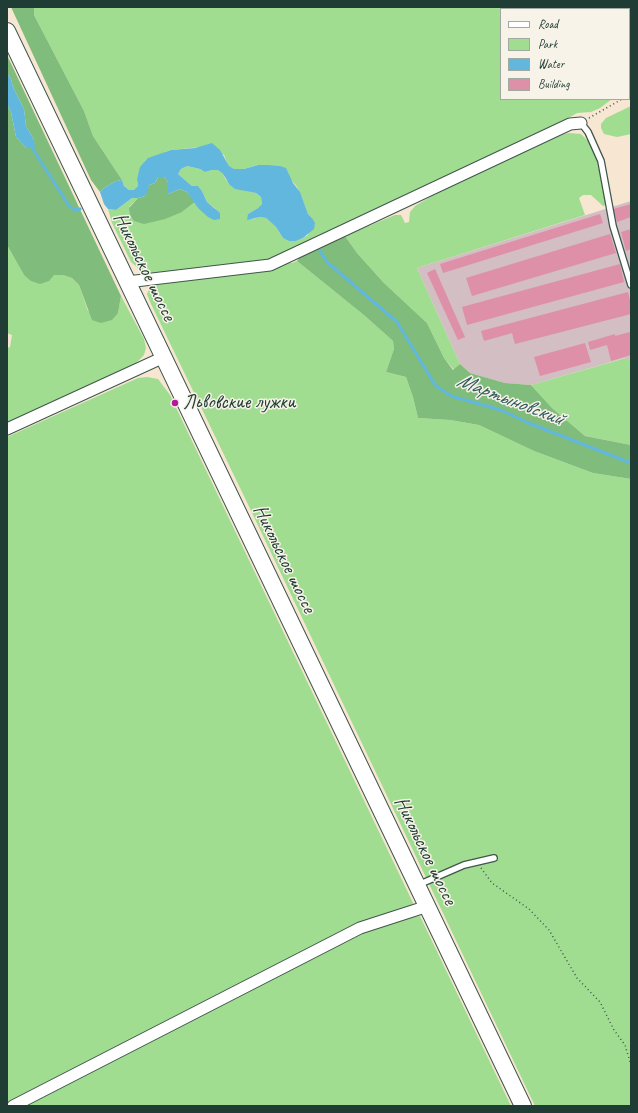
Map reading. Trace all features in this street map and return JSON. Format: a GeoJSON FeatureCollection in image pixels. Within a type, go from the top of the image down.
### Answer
{"type":"FeatureCollection","features":[{"type":"Feature","properties":{"kind":"main road","name":"Никольское шоссе"},"geometry":{"type":"LineString","coordinates":[[7,31],[523,1106]]}},
{"type":"Feature","properties":{"kind":"street"},"geometry":{"type":"LineString","coordinates":[[127,282],[270,265],[570,124],[581,123]]}},
{"type":"Feature","properties":{"kind":"street"},"geometry":{"type":"LineString","coordinates":[[7,430],[164,357]]}},
{"type":"Feature","properties":{"kind":"street"},"geometry":{"type":"LineString","coordinates":[[13,1106],[360,928],[428,906]]}},
{"type":"Feature","properties":{"kind":"lane"},"geometry":{"type":"LineString","coordinates":[[581,123],[588,132],[601,161],[614,226],[631,285]]}},
{"type":"Feature","properties":{"kind":"lane"},"geometry":{"type":"LineString","coordinates":[[418,885],[464,865],[494,858]]}},
{"type":"Feature","properties":{"kind":"path"},"geometry":{"type":"LineString","coordinates":[[581,123],[620,100]]}},
{"type":"Feature","properties":{"kind":"path"},"geometry":{"type":"LineString","coordinates":[[477,862],[492,883],[529,909],[549,930],[577,978],[600,1002],[614,1030],[625,1045],[631,1065]]}},
{"type":"Feature","properties":{"kind":"shaded area"},"geometry":{"type":"Polygon","coordinates":[[[631,201],[631,362],[625,358],[531,385],[505,383],[470,373],[460,364],[417,268],[631,201]]]}},
{"type":"Feature","properties":{"kind":"green space"},"geometry":{"type":"Polygon","coordinates":[[[11,7],[34,7],[34,15],[84,111],[93,136],[122,180],[116,181],[100,192],[91,180],[11,7]]]}},
{"type":"Feature","properties":{"kind":"green space"},"geometry":{"type":"Polygon","coordinates":[[[34,7],[631,7],[631,89],[630,8],[500,8],[500,100],[611,100],[600,108],[591,112],[577,113],[265,262],[149,273],[139,269],[131,262],[112,223],[108,209],[116,210],[132,198],[138,198],[129,207],[182,212],[195,202],[198,208],[216,209],[207,202],[198,186],[192,186],[178,174],[181,169],[187,166],[200,169],[205,172],[218,170],[223,174],[226,180],[242,190],[256,193],[261,197],[262,204],[248,214],[253,219],[260,217],[266,218],[276,227],[283,238],[296,241],[308,235],[312,218],[308,214],[297,187],[280,166],[258,165],[244,169],[234,169],[229,167],[224,155],[201,147],[165,152],[139,174],[137,179],[138,186],[134,191],[129,190],[124,186],[122,180],[93,136],[84,111],[34,15],[34,7]]]}},
{"type":"Feature","properties":{"kind":"green space"},"geometry":{"type":"Polygon","coordinates":[[[7,55],[121,296],[118,313],[112,320],[101,323],[92,320],[79,285],[72,278],[63,275],[54,275],[49,281],[40,284],[31,281],[24,275],[7,245],[7,104],[11,112],[16,137],[26,148],[34,140],[26,126],[24,109],[13,87],[11,79],[7,74],[7,55]]]}},
{"type":"Feature","properties":{"kind":"green space"},"geometry":{"type":"Polygon","coordinates":[[[631,106],[631,134],[617,137],[604,134],[601,124],[606,118],[631,106]]]}},
{"type":"Feature","properties":{"kind":"green space"},"geometry":{"type":"Polygon","coordinates":[[[568,133],[581,134],[588,141],[595,154],[606,205],[603,206],[591,195],[583,195],[579,198],[585,215],[417,268],[460,364],[454,370],[444,358],[427,323],[384,283],[357,253],[345,236],[395,215],[401,215],[405,223],[409,222],[410,212],[415,206],[442,190],[556,137],[568,133]]]}},
{"type":"Feature","properties":{"kind":"green space"},"geometry":{"type":"Polygon","coordinates":[[[158,177],[164,177],[168,182],[168,194],[180,189],[187,192],[195,202],[182,212],[165,219],[144,224],[134,221],[130,215],[129,208],[138,198],[145,196],[149,185],[155,183],[158,177]]]}},
{"type":"Feature","properties":{"kind":"green space"},"geometry":{"type":"Polygon","coordinates":[[[345,236],[357,253],[384,283],[427,323],[444,358],[453,370],[460,364],[470,373],[505,383],[531,385],[552,408],[585,436],[631,445],[631,479],[593,473],[534,451],[479,425],[450,420],[418,418],[406,377],[386,372],[394,349],[393,341],[365,316],[297,261],[301,256],[345,236]]]}},
{"type":"Feature","properties":{"kind":"green space"},"geometry":{"type":"Polygon","coordinates":[[[7,245],[24,275],[63,275],[72,278],[79,285],[88,311],[118,313],[121,296],[144,339],[146,348],[144,355],[134,365],[7,423],[7,348],[10,347],[12,335],[7,333],[7,245]]]}},
{"type":"Feature","properties":{"kind":"green space"},"geometry":{"type":"Polygon","coordinates":[[[297,261],[365,316],[393,341],[394,349],[386,372],[406,377],[418,418],[450,420],[479,425],[534,451],[593,473],[631,479],[631,1106],[535,1106],[147,294],[152,283],[292,263],[297,261]]]}},
{"type":"Feature","properties":{"kind":"green space"},"geometry":{"type":"Polygon","coordinates":[[[626,358],[631,362],[631,445],[585,436],[552,408],[531,385],[626,358]]]}},
{"type":"Feature","properties":{"kind":"green space"},"geometry":{"type":"Polygon","coordinates":[[[147,377],[158,379],[170,395],[414,905],[358,924],[7,1106],[7,437],[138,378],[147,377]]]}},
{"type":"Feature","properties":{"kind":"green space"},"geometry":{"type":"Polygon","coordinates":[[[420,916],[511,1106],[20,1106],[361,932],[405,918],[420,916]]]}},
{"type":"Feature","properties":{"kind":"water"},"geometry":{"type":"Polygon","coordinates":[[[7,74],[11,79],[13,87],[24,109],[26,126],[34,140],[35,148],[26,148],[16,137],[11,112],[7,104],[7,74]]]}},
{"type":"Feature","properties":{"kind":"water"},"geometry":{"type":"Polygon","coordinates":[[[212,143],[220,150],[229,166],[234,169],[244,169],[258,165],[280,166],[286,168],[293,183],[300,192],[308,214],[315,223],[314,229],[303,238],[296,241],[289,241],[283,238],[276,227],[266,218],[260,217],[247,220],[248,214],[262,204],[261,197],[256,193],[235,189],[218,170],[205,172],[200,169],[187,166],[181,169],[178,174],[192,186],[198,186],[207,202],[220,213],[220,219],[214,220],[208,217],[198,208],[187,192],[180,189],[168,194],[168,182],[164,177],[158,177],[155,183],[149,185],[145,196],[132,198],[116,210],[108,209],[104,204],[100,192],[116,181],[122,180],[124,186],[129,190],[134,190],[138,186],[137,179],[140,167],[148,158],[171,150],[195,148],[212,143]]]}},
{"type":"Feature","properties":{"kind":"building"},"geometry":{"type":"Polygon","coordinates":[[[631,204],[631,217],[617,222],[613,209],[631,204]]]}},
{"type":"Feature","properties":{"kind":"building"},"geometry":{"type":"Polygon","coordinates":[[[600,214],[603,223],[443,273],[440,264],[600,214]]]}},
{"type":"Feature","properties":{"kind":"building"},"geometry":{"type":"Polygon","coordinates":[[[631,229],[631,249],[626,251],[621,232],[631,229]]]}},
{"type":"Feature","properties":{"kind":"building"},"geometry":{"type":"Polygon","coordinates":[[[610,234],[616,253],[472,296],[466,278],[610,234]]]}},
{"type":"Feature","properties":{"kind":"building"},"geometry":{"type":"Polygon","coordinates":[[[620,264],[624,282],[467,325],[462,307],[620,264]]]}},
{"type":"Feature","properties":{"kind":"building"},"geometry":{"type":"Polygon","coordinates":[[[435,269],[465,337],[458,340],[427,273],[435,269]]]}},
{"type":"Feature","properties":{"kind":"building"},"geometry":{"type":"Polygon","coordinates":[[[628,292],[631,304],[631,314],[515,344],[512,333],[484,341],[481,331],[628,292]]]}},
{"type":"Feature","properties":{"kind":"building"},"geometry":{"type":"Polygon","coordinates":[[[630,332],[631,355],[611,361],[607,345],[590,350],[588,342],[615,334],[615,336],[630,332]]]}},
{"type":"Feature","properties":{"kind":"building"},"geometry":{"type":"Polygon","coordinates":[[[585,343],[591,362],[540,376],[534,357],[585,343]]]}},
{"type":"Feature","properties":{"kind":"waterway","name":"Мартыновский"},"geometry":{"type":"LineString","coordinates":[[31,146],[69,206],[75,210],[80,209]]}},
{"type":"Feature","properties":{"kind":"waterway","name":"Мартыновский"},"geometry":{"type":"LineString","coordinates":[[320,251],[327,262],[397,322],[435,385],[451,396],[501,410],[526,422],[631,463]]}},
{"type":"Feature","properties":{"kind":"place","name":"Львовские лужки"},"geometry":{"type":"Point","coordinates":[175,403]}}]}
